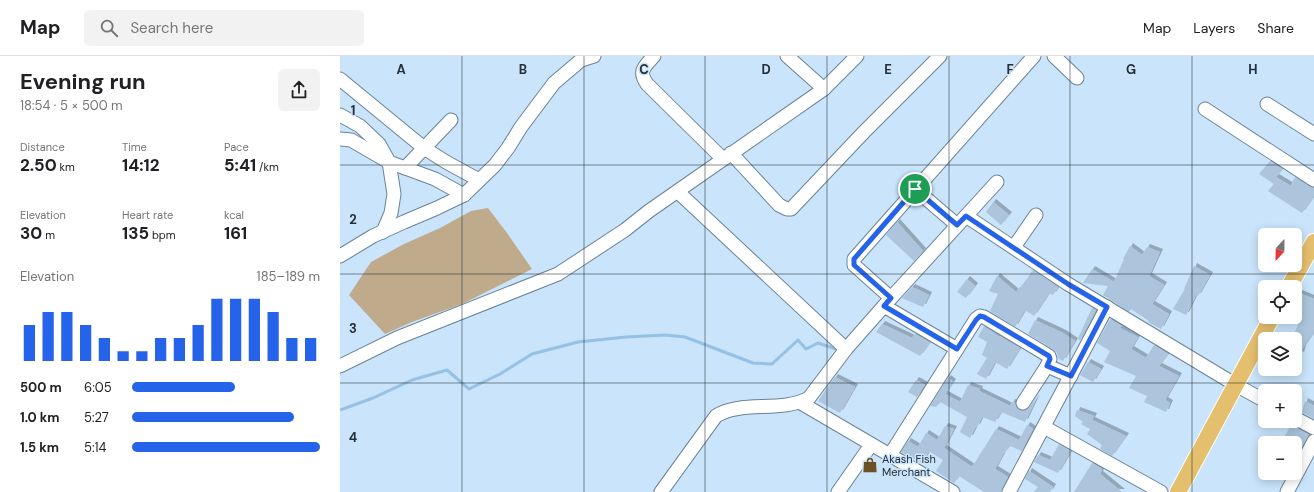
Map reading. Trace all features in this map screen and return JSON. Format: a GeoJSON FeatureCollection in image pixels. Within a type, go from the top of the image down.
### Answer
{"type":"FeatureCollection","features":[{"type":"Feature","properties":{"kind":"main road"},"geometry":{"type":"LineString","coordinates":[[1293,280],[1314,242]]}},
{"type":"Feature","properties":{"kind":"main road"},"geometry":{"type":"LineString","coordinates":[[1178,492],[1268,324]]}},
{"type":"Feature","properties":{"kind":"street"},"geometry":{"type":"LineString","coordinates":[[340,256],[383,232],[464,195],[495,165],[508,148],[520,127],[554,83],[581,60],[594,56]]}},
{"type":"Feature","properties":{"kind":"street"},"geometry":{"type":"LineString","coordinates":[[654,56],[644,66],[642,77],[647,84],[779,205],[787,209],[791,209],[864,132],[940,56]]}},
{"type":"Feature","properties":{"kind":"street"},"geometry":{"type":"LineString","coordinates":[[788,56],[824,89]]}},
{"type":"Feature","properties":{"kind":"street"},"geometry":{"type":"LineString","coordinates":[[340,366],[397,338],[558,274],[625,230],[649,211],[824,89],[857,56]]}},
{"type":"Feature","properties":{"kind":"street"},"geometry":{"type":"LineString","coordinates":[[957,349],[888,302],[854,265],[854,259],[1034,56]]}},
{"type":"Feature","properties":{"kind":"street"},"geometry":{"type":"LineString","coordinates":[[1054,56],[1077,78]]}},
{"type":"Feature","properties":{"kind":"street"},"geometry":{"type":"LineString","coordinates":[[340,79],[424,148],[479,180]]}},
{"type":"Feature","properties":{"kind":"street"},"geometry":{"type":"LineString","coordinates":[[1267,104],[1314,134]]}},
{"type":"Feature","properties":{"kind":"street"},"geometry":{"type":"LineString","coordinates":[[1205,109],[1314,180]]}},
{"type":"Feature","properties":{"kind":"street"},"geometry":{"type":"LineString","coordinates":[[340,115],[360,126],[379,144],[389,162],[394,194],[391,213],[383,232]]}},
{"type":"Feature","properties":{"kind":"street"},"geometry":{"type":"LineString","coordinates":[[405,168],[451,120]]}},
{"type":"Feature","properties":{"kind":"street"},"geometry":{"type":"LineString","coordinates":[[340,139],[351,140],[389,162],[435,179],[464,195]]}},
{"type":"Feature","properties":{"kind":"street"},"geometry":{"type":"LineString","coordinates":[[661,492],[716,416],[722,412],[746,408],[787,406],[801,403],[809,398],[846,349],[997,182]]}},
{"type":"Feature","properties":{"kind":"street"},"geometry":{"type":"LineString","coordinates":[[915,189],[957,225]]}},
{"type":"Feature","properties":{"kind":"street"},"geometry":{"type":"LineString","coordinates":[[678,192],[846,349]]}},
{"type":"Feature","properties":{"kind":"street"},"geometry":{"type":"LineString","coordinates":[[1014,247],[1036,215]]}},
{"type":"Feature","properties":{"kind":"street"},"geometry":{"type":"LineString","coordinates":[[966,216],[1068,284],[1258,397]]}},
{"type":"Feature","properties":{"kind":"street"},"geometry":{"type":"LineString","coordinates":[[1009,492],[1107,307]]}},
{"type":"Feature","properties":{"kind":"street"},"geometry":{"type":"LineString","coordinates":[[890,455],[957,349],[980,316],[1049,356],[1050,359],[1047,366],[1023,403]]}},
{"type":"Feature","properties":{"kind":"street"},"geometry":{"type":"LineString","coordinates":[[1047,366],[1071,376]]}},
{"type":"Feature","properties":{"kind":"street"},"geometry":{"type":"LineString","coordinates":[[801,403],[890,455],[938,488],[953,492]]}},
{"type":"Feature","properties":{"kind":"street"},"geometry":{"type":"LineString","coordinates":[[1302,422],[1314,428]]}},
{"type":"Feature","properties":{"kind":"street"},"geometry":{"type":"LineString","coordinates":[[1044,427],[1161,492]]}},
{"type":"Feature","properties":{"kind":"street"},"geometry":{"type":"LineString","coordinates":[[1287,492],[1314,441]]}},
{"type":"Feature","properties":{"kind":"street"},"geometry":{"type":"LineString","coordinates":[[838,492],[871,444]]}},
{"type":"Feature","properties":{"kind":"shaded area"},"geometry":{"type":"Polygon","coordinates":[[[488,208],[532,269],[462,304],[412,322],[385,334],[349,295],[371,262],[471,211],[488,208]]]}},
{"type":"Feature","properties":{"kind":"building"},"geometry":{"type":"Polygon","coordinates":[[[1270,161],[1282,169],[1276,177],[1291,186],[1295,177],[1314,188],[1314,196],[1302,213],[1268,191],[1274,184],[1259,174],[1270,161]]]}},
{"type":"Feature","properties":{"kind":"building"},"geometry":{"type":"Polygon","coordinates":[[[993,202],[1009,215],[1001,225],[986,212],[993,202]]]}},
{"type":"Feature","properties":{"kind":"building"},"geometry":{"type":"Polygon","coordinates":[[[897,222],[923,251],[914,261],[886,235],[897,222]]]}},
{"type":"Feature","properties":{"kind":"building"},"geometry":{"type":"Polygon","coordinates":[[[1130,246],[1142,255],[1147,247],[1160,252],[1149,276],[1164,285],[1152,304],[1169,314],[1161,329],[1148,322],[1149,321],[1131,309],[1129,312],[1103,295],[1108,286],[1083,283],[1092,269],[1114,282],[1130,246]]]}},
{"type":"Feature","properties":{"kind":"building"},"geometry":{"type":"Polygon","coordinates":[[[1194,266],[1210,275],[1198,296],[1196,295],[1186,315],[1173,309],[1185,289],[1194,266]]]}},
{"type":"Feature","properties":{"kind":"building"},"geometry":{"type":"Polygon","coordinates":[[[1033,270],[1058,287],[1053,295],[1049,293],[1034,316],[1025,310],[1015,327],[990,311],[998,294],[989,291],[997,276],[1016,292],[1033,270]]]}},
{"type":"Feature","properties":{"kind":"building"},"geometry":{"type":"Polygon","coordinates":[[[967,279],[975,286],[966,298],[957,292],[967,279]]]}},
{"type":"Feature","properties":{"kind":"building"},"geometry":{"type":"Polygon","coordinates":[[[912,287],[929,295],[923,307],[902,298],[912,287]]]}},
{"type":"Feature","properties":{"kind":"building"},"geometry":{"type":"Polygon","coordinates":[[[1302,294],[1314,299],[1314,332],[1302,352],[1302,332],[1295,332],[1298,324],[1302,324],[1302,294]]]}},
{"type":"Feature","properties":{"kind":"building"},"geometry":{"type":"Polygon","coordinates":[[[1092,308],[1096,310],[1080,341],[1078,338],[1092,308]]]}},
{"type":"Feature","properties":{"kind":"building"},"geometry":{"type":"Polygon","coordinates":[[[1110,319],[1122,326],[1120,328],[1138,337],[1131,349],[1146,358],[1154,345],[1168,354],[1159,366],[1179,376],[1165,400],[1170,403],[1166,412],[1144,402],[1147,396],[1129,388],[1136,376],[1104,362],[1110,351],[1097,343],[1110,319]]]}},
{"type":"Feature","properties":{"kind":"building"},"geometry":{"type":"Polygon","coordinates":[[[1035,320],[1063,333],[1075,341],[1063,361],[1058,358],[1057,353],[1053,349],[1028,334],[1035,320]]]}},
{"type":"Feature","properties":{"kind":"building"},"geometry":{"type":"Polygon","coordinates":[[[882,324],[912,338],[915,334],[930,342],[920,356],[876,332],[882,324]]]}},
{"type":"Feature","properties":{"kind":"building"},"geometry":{"type":"Polygon","coordinates":[[[984,326],[1020,348],[1007,369],[995,362],[986,379],[977,374],[987,358],[982,355],[987,342],[978,337],[984,326]]]}},
{"type":"Feature","properties":{"kind":"building"},"geometry":{"type":"Polygon","coordinates":[[[1088,362],[1101,369],[1093,382],[1080,375],[1088,362]]]}},
{"type":"Feature","properties":{"kind":"building"},"geometry":{"type":"Polygon","coordinates":[[[835,377],[855,387],[840,413],[818,401],[835,377]]]}},
{"type":"Feature","properties":{"kind":"building"},"geometry":{"type":"Polygon","coordinates":[[[948,378],[953,382],[945,394],[960,402],[968,385],[980,389],[979,391],[1010,406],[1012,402],[1015,403],[1018,409],[1022,411],[1029,408],[1037,397],[1025,422],[1001,412],[995,422],[982,417],[970,438],[960,432],[967,417],[940,402],[936,407],[930,406],[948,378]]]}},
{"type":"Feature","properties":{"kind":"building"},"geometry":{"type":"Polygon","coordinates":[[[916,380],[925,385],[917,397],[908,392],[916,380]]]}},
{"type":"Feature","properties":{"kind":"building"},"geometry":{"type":"Polygon","coordinates":[[[1305,401],[1314,406],[1314,419],[1302,412],[1305,401]]]}},
{"type":"Feature","properties":{"kind":"building"},"geometry":{"type":"Polygon","coordinates":[[[1077,410],[1094,416],[1092,420],[1126,436],[1112,456],[1100,449],[1102,445],[1087,434],[1090,429],[1081,424],[1083,422],[1075,416],[1077,410]]]}},
{"type":"Feature","properties":{"kind":"building"},"geometry":{"type":"Polygon","coordinates":[[[1027,425],[1033,429],[1022,451],[1010,446],[1003,454],[995,469],[1008,477],[1001,492],[984,492],[959,476],[954,483],[936,471],[943,460],[929,451],[922,463],[901,452],[908,441],[918,447],[926,433],[937,440],[945,426],[954,429],[944,448],[972,467],[996,429],[1019,440],[1027,425]]]}},
{"type":"Feature","properties":{"kind":"building"},"geometry":{"type":"Polygon","coordinates":[[[1289,428],[1296,428],[1309,435],[1302,448],[1302,436],[1285,436],[1289,428]]]}},
{"type":"Feature","properties":{"kind":"building"},"geometry":{"type":"Polygon","coordinates":[[[1059,444],[1071,451],[1058,473],[1034,462],[1038,455],[1050,460],[1059,444]]]}},
{"type":"Feature","properties":{"kind":"building"},"geometry":{"type":"Polygon","coordinates":[[[1092,463],[1102,469],[1100,474],[1122,492],[1074,492],[1092,463]]]}},
{"type":"Feature","properties":{"kind":"building"},"geometry":{"type":"Polygon","coordinates":[[[1029,471],[1053,487],[1050,492],[1034,492],[1038,487],[1025,479],[1029,471]]]}},
{"type":"Feature","properties":{"kind":"waterway"},"geometry":{"type":"LineString","coordinates":[[340,410],[373,398],[412,380],[447,370],[469,389],[500,374],[532,354],[578,342],[665,335],[685,337],[753,363],[772,364],[798,340],[806,349],[818,343],[836,349]]}},
{"type":"Feature","properties":{"kind":"place","name":"Akash Fish Merchant"},"geometry":{"type":"Point","coordinates":[870,465]}},
{"type":"Feature","properties":{"kind":"route"},"geometry":{"type":"LineString","coordinates":[[915,189],[957,225],[966,216],[1068,284],[1107,307],[1071,376],[1047,366],[1050,359],[1049,356],[984,317],[980,316],[976,320],[957,349],[884,306],[891,298],[854,265],[854,259],[915,189]]}}]}
